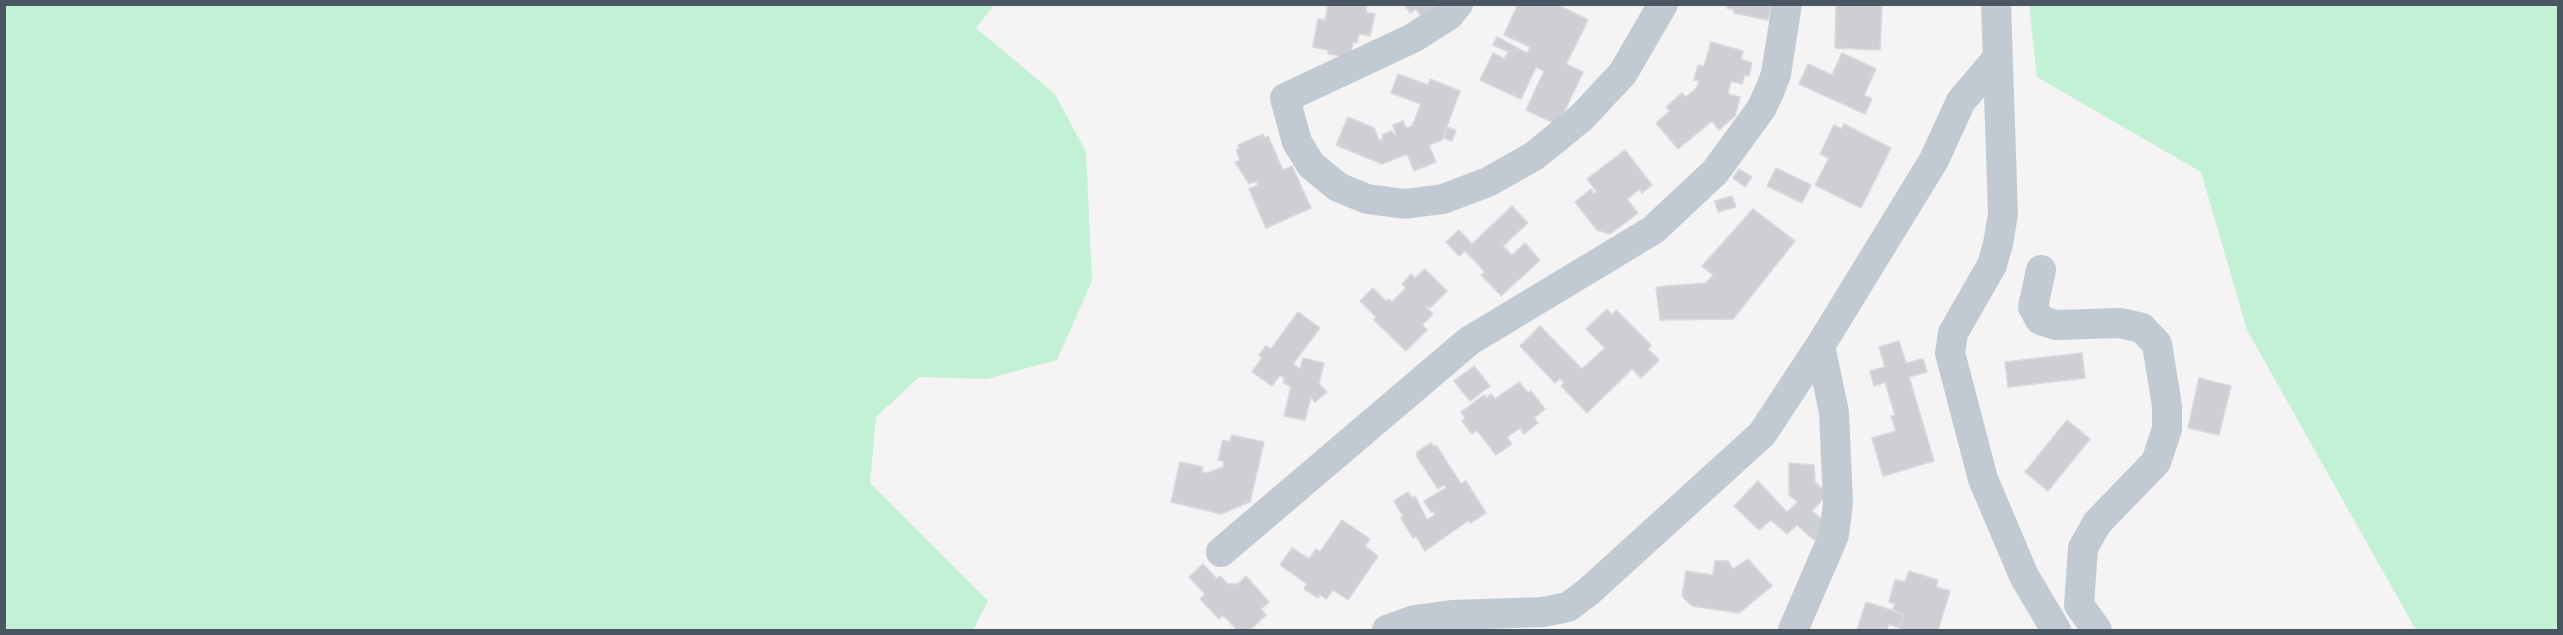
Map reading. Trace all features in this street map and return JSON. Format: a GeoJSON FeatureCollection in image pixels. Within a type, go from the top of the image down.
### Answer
{"type":"FeatureCollection","features":[{"type":"Feature","properties":{"kind":"street"},"geometry":{"type":"LineString","coordinates":[[1458,4],[1449,15],[1413,38],[1285,99],[1297,142],[1311,165],[1338,186],[1367,199],[1405,204],[1443,199],[1488,182],[1534,156],[1582,117],[1623,73],[1663,4]]}},
{"type":"Feature","properties":{"kind":"street"},"geometry":{"type":"LineString","coordinates":[[1221,552],[1469,341],[1653,230],[1715,172],[1761,109],[1770,90],[1776,74],[1787,4]]}},
{"type":"Feature","properties":{"kind":"street"},"geometry":{"type":"LineString","coordinates":[[1996,4],[1996,60],[2003,214],[1992,265],[1953,333],[1950,353],[1983,479],[2024,576],[2056,630]]}},
{"type":"Feature","properties":{"kind":"street"},"geometry":{"type":"LineString","coordinates":[[1387,630],[1415,620],[1452,615],[1543,612],[1568,607],[1588,592],[1762,434],[1820,346],[1934,160],[1961,101],[1996,60]]}},
{"type":"Feature","properties":{"kind":"street"},"geometry":{"type":"LineString","coordinates":[[2041,270],[2033,307],[2040,320],[2056,326],[2120,324],[2142,328],[2150,336],[2157,344],[2167,406],[2167,429],[2156,462],[2097,523],[2083,548],[2079,605],[2097,630]]}},
{"type":"Feature","properties":{"kind":"street"},"geometry":{"type":"LineString","coordinates":[[1793,630],[1834,535],[1838,503],[1834,412],[1820,346]]}},
{"type":"Feature","properties":{"kind":"green space"},"geometry":{"type":"Polygon","coordinates":[[[4,5],[994,5],[976,28],[1055,94],[1086,152],[1092,281],[1057,360],[987,379],[919,377],[876,417],[870,483],[988,601],[973,630],[5,630],[4,5]]]}},
{"type":"Feature","properties":{"kind":"green space"},"geometry":{"type":"Polygon","coordinates":[[[2029,5],[2558,5],[2558,630],[2416,630],[2247,330],[2201,172],[2037,77],[2029,5]]]}},
{"type":"Feature","properties":{"kind":"building"},"geometry":{"type":"Polygon","coordinates":[[[1367,4],[1366,12],[1375,14],[1370,36],[1359,34],[1357,43],[1353,42],[1350,57],[1328,54],[1328,50],[1313,47],[1318,19],[1325,20],[1328,6],[1321,5],[1367,4]]]}},
{"type":"Feature","properties":{"kind":"building"},"geometry":{"type":"Polygon","coordinates":[[[1404,4],[1432,4],[1437,12],[1424,21],[1416,9],[1410,13],[1404,4]]]}},
{"type":"Feature","properties":{"kind":"building"},"geometry":{"type":"Polygon","coordinates":[[[1518,4],[1556,4],[1588,20],[1566,64],[1583,72],[1558,125],[1526,110],[1544,71],[1536,67],[1521,99],[1480,80],[1493,53],[1504,59],[1509,50],[1506,51],[1493,45],[1497,37],[1527,53],[1530,47],[1504,35],[1518,4]]]}},
{"type":"Feature","properties":{"kind":"building"},"geometry":{"type":"Polygon","coordinates":[[[1728,4],[1775,4],[1774,7],[1771,6],[1768,20],[1734,13],[1734,10],[1727,8],[1728,4]]]}},
{"type":"Feature","properties":{"kind":"building"},"geometry":{"type":"Polygon","coordinates":[[[1836,4],[1882,4],[1880,50],[1835,48],[1836,4]]]}},
{"type":"Feature","properties":{"kind":"building"},"geometry":{"type":"Polygon","coordinates":[[[1711,42],[1743,51],[1741,59],[1752,63],[1749,76],[1745,75],[1742,84],[1731,81],[1728,94],[1740,97],[1735,116],[1719,130],[1712,121],[1678,149],[1656,123],[1670,111],[1666,107],[1682,93],[1686,97],[1697,88],[1699,81],[1694,80],[1698,65],[1704,66],[1711,42]]]}},
{"type":"Feature","properties":{"kind":"building"},"geometry":{"type":"Polygon","coordinates":[[[1842,53],[1876,69],[1864,95],[1872,99],[1865,114],[1799,84],[1808,64],[1832,75],[1842,53]]]}},
{"type":"Feature","properties":{"kind":"building"},"geometry":{"type":"Polygon","coordinates":[[[1398,74],[1428,85],[1430,79],[1460,91],[1442,140],[1429,145],[1436,162],[1414,171],[1407,154],[1382,164],[1336,145],[1348,117],[1374,128],[1379,140],[1383,139],[1382,135],[1392,131],[1394,135],[1396,134],[1393,125],[1403,121],[1406,128],[1412,126],[1421,104],[1391,93],[1398,74]]]}},
{"type":"Feature","properties":{"kind":"building"},"geometry":{"type":"Polygon","coordinates":[[[1844,124],[1891,148],[1861,208],[1815,185],[1829,158],[1820,154],[1834,125],[1842,129],[1844,124]]]}},
{"type":"Feature","properties":{"kind":"building"},"geometry":{"type":"Polygon","coordinates":[[[1447,127],[1456,130],[1452,141],[1444,138],[1447,127]]]}},
{"type":"Feature","properties":{"kind":"building"},"geometry":{"type":"Polygon","coordinates":[[[1263,134],[1265,138],[1268,136],[1283,170],[1292,166],[1311,208],[1266,228],[1249,189],[1258,185],[1256,181],[1249,184],[1235,162],[1240,160],[1236,150],[1239,149],[1238,145],[1263,134]]]}},
{"type":"Feature","properties":{"kind":"building"},"geometry":{"type":"Polygon","coordinates":[[[1625,150],[1652,185],[1642,193],[1640,189],[1627,199],[1638,213],[1610,234],[1597,230],[1575,202],[1591,189],[1594,194],[1597,192],[1587,179],[1625,150]]]}},
{"type":"Feature","properties":{"kind":"building"},"geometry":{"type":"Polygon","coordinates":[[[1776,168],[1811,185],[1802,203],[1767,186],[1776,168]]]}},
{"type":"Feature","properties":{"kind":"building"},"geometry":{"type":"Polygon","coordinates":[[[1739,169],[1752,177],[1745,187],[1733,178],[1739,169]]]}},
{"type":"Feature","properties":{"kind":"building"},"geometry":{"type":"Polygon","coordinates":[[[1732,196],[1736,207],[1718,212],[1715,201],[1732,196]]]}},
{"type":"Feature","properties":{"kind":"building"},"geometry":{"type":"Polygon","coordinates":[[[1512,206],[1528,223],[1503,246],[1512,255],[1525,243],[1540,260],[1501,296],[1481,275],[1485,272],[1465,251],[1459,256],[1446,242],[1459,230],[1472,244],[1512,206]]]}},
{"type":"Feature","properties":{"kind":"building"},"geometry":{"type":"Polygon","coordinates":[[[1753,209],[1795,241],[1733,319],[1660,320],[1656,287],[1706,283],[1713,275],[1702,266],[1753,209]]]}},
{"type":"Feature","properties":{"kind":"building"},"geometry":{"type":"Polygon","coordinates":[[[1425,269],[1447,291],[1430,308],[1426,307],[1433,314],[1422,325],[1427,330],[1406,351],[1374,320],[1376,317],[1360,301],[1373,288],[1386,301],[1389,299],[1392,302],[1406,288],[1402,284],[1411,274],[1415,278],[1425,269]]]}},
{"type":"Feature","properties":{"kind":"building"},"geometry":{"type":"Polygon","coordinates":[[[1607,309],[1612,315],[1616,310],[1651,345],[1648,349],[1659,360],[1641,378],[1632,369],[1587,413],[1561,386],[1564,383],[1560,378],[1555,383],[1520,346],[1540,326],[1582,369],[1605,348],[1586,329],[1607,309]]]}},
{"type":"Feature","properties":{"kind":"building"},"geometry":{"type":"Polygon","coordinates":[[[1298,312],[1320,328],[1293,364],[1300,369],[1303,358],[1324,363],[1319,384],[1327,392],[1315,402],[1311,397],[1305,420],[1284,416],[1291,387],[1283,382],[1285,379],[1280,375],[1272,386],[1252,372],[1262,358],[1259,355],[1266,346],[1271,349],[1298,312]]]}},
{"type":"Feature","properties":{"kind":"building"},"geometry":{"type":"Polygon","coordinates":[[[1899,341],[1906,363],[1923,359],[1927,372],[1909,377],[1934,461],[1883,476],[1872,438],[1896,431],[1891,416],[1895,415],[1885,382],[1874,386],[1870,371],[1885,367],[1879,347],[1899,341]]]}},
{"type":"Feature","properties":{"kind":"building"},"geometry":{"type":"Polygon","coordinates":[[[2082,353],[2085,378],[2008,387],[2005,362],[2082,353]]]}},
{"type":"Feature","properties":{"kind":"building"},"geometry":{"type":"Polygon","coordinates":[[[1474,366],[1490,386],[1470,401],[1454,381],[1474,366]]]}},
{"type":"Feature","properties":{"kind":"building"},"geometry":{"type":"Polygon","coordinates":[[[2199,378],[2231,386],[2219,435],[2188,428],[2199,378]]]}},
{"type":"Feature","properties":{"kind":"building"},"geometry":{"type":"Polygon","coordinates":[[[1519,382],[1528,393],[1531,391],[1545,409],[1534,418],[1538,423],[1524,434],[1520,428],[1507,437],[1512,444],[1496,455],[1477,430],[1472,434],[1462,421],[1465,418],[1461,412],[1484,395],[1486,398],[1491,394],[1495,399],[1519,382]]]}},
{"type":"Feature","properties":{"kind":"building"},"geometry":{"type":"Polygon","coordinates":[[[2067,420],[2090,439],[2048,491],[2025,472],[2067,420]]]}},
{"type":"Feature","properties":{"kind":"building"},"geometry":{"type":"Polygon","coordinates":[[[1232,435],[1264,442],[1250,502],[1221,514],[1171,502],[1180,462],[1203,467],[1202,472],[1207,473],[1223,467],[1224,461],[1218,460],[1223,440],[1230,442],[1232,435]]]}},
{"type":"Feature","properties":{"kind":"building"},"geometry":{"type":"Polygon","coordinates":[[[1431,443],[1434,447],[1436,445],[1461,484],[1466,481],[1486,513],[1470,523],[1469,520],[1425,551],[1416,536],[1413,538],[1394,501],[1408,492],[1412,498],[1415,496],[1427,520],[1435,515],[1424,501],[1446,488],[1444,485],[1438,489],[1417,457],[1417,452],[1431,443]]]}},
{"type":"Feature","properties":{"kind":"building"},"geometry":{"type":"Polygon","coordinates":[[[1789,463],[1814,465],[1815,482],[1828,494],[1812,511],[1830,526],[1814,540],[1797,525],[1787,534],[1771,520],[1759,530],[1734,506],[1758,481],[1787,512],[1798,502],[1789,495],[1789,463]]]}},
{"type":"Feature","properties":{"kind":"building"},"geometry":{"type":"Polygon","coordinates":[[[1342,520],[1370,539],[1365,546],[1378,556],[1348,600],[1333,590],[1326,599],[1320,595],[1318,598],[1304,589],[1307,584],[1280,565],[1292,548],[1309,559],[1316,549],[1320,552],[1342,520]]]}},
{"type":"Feature","properties":{"kind":"building"},"geometry":{"type":"Polygon","coordinates":[[[1748,559],[1772,586],[1739,613],[1692,606],[1682,596],[1686,571],[1713,575],[1715,561],[1728,561],[1733,569],[1748,559]]]}},
{"type":"Feature","properties":{"kind":"building"},"geometry":{"type":"Polygon","coordinates":[[[1203,564],[1217,579],[1220,576],[1228,584],[1238,584],[1246,576],[1269,602],[1261,609],[1266,615],[1250,630],[1237,630],[1223,615],[1219,619],[1200,599],[1205,594],[1189,577],[1203,564]]]}},
{"type":"Feature","properties":{"kind":"building"},"geometry":{"type":"Polygon","coordinates":[[[1909,571],[1938,580],[1936,587],[1950,591],[1938,630],[1899,630],[1904,614],[1892,611],[1895,604],[1889,602],[1895,580],[1905,582],[1909,571]]]}},
{"type":"Feature","properties":{"kind":"building"},"geometry":{"type":"Polygon","coordinates":[[[1866,602],[1904,614],[1900,628],[1889,624],[1887,630],[1857,630],[1866,602]]]}}]}
